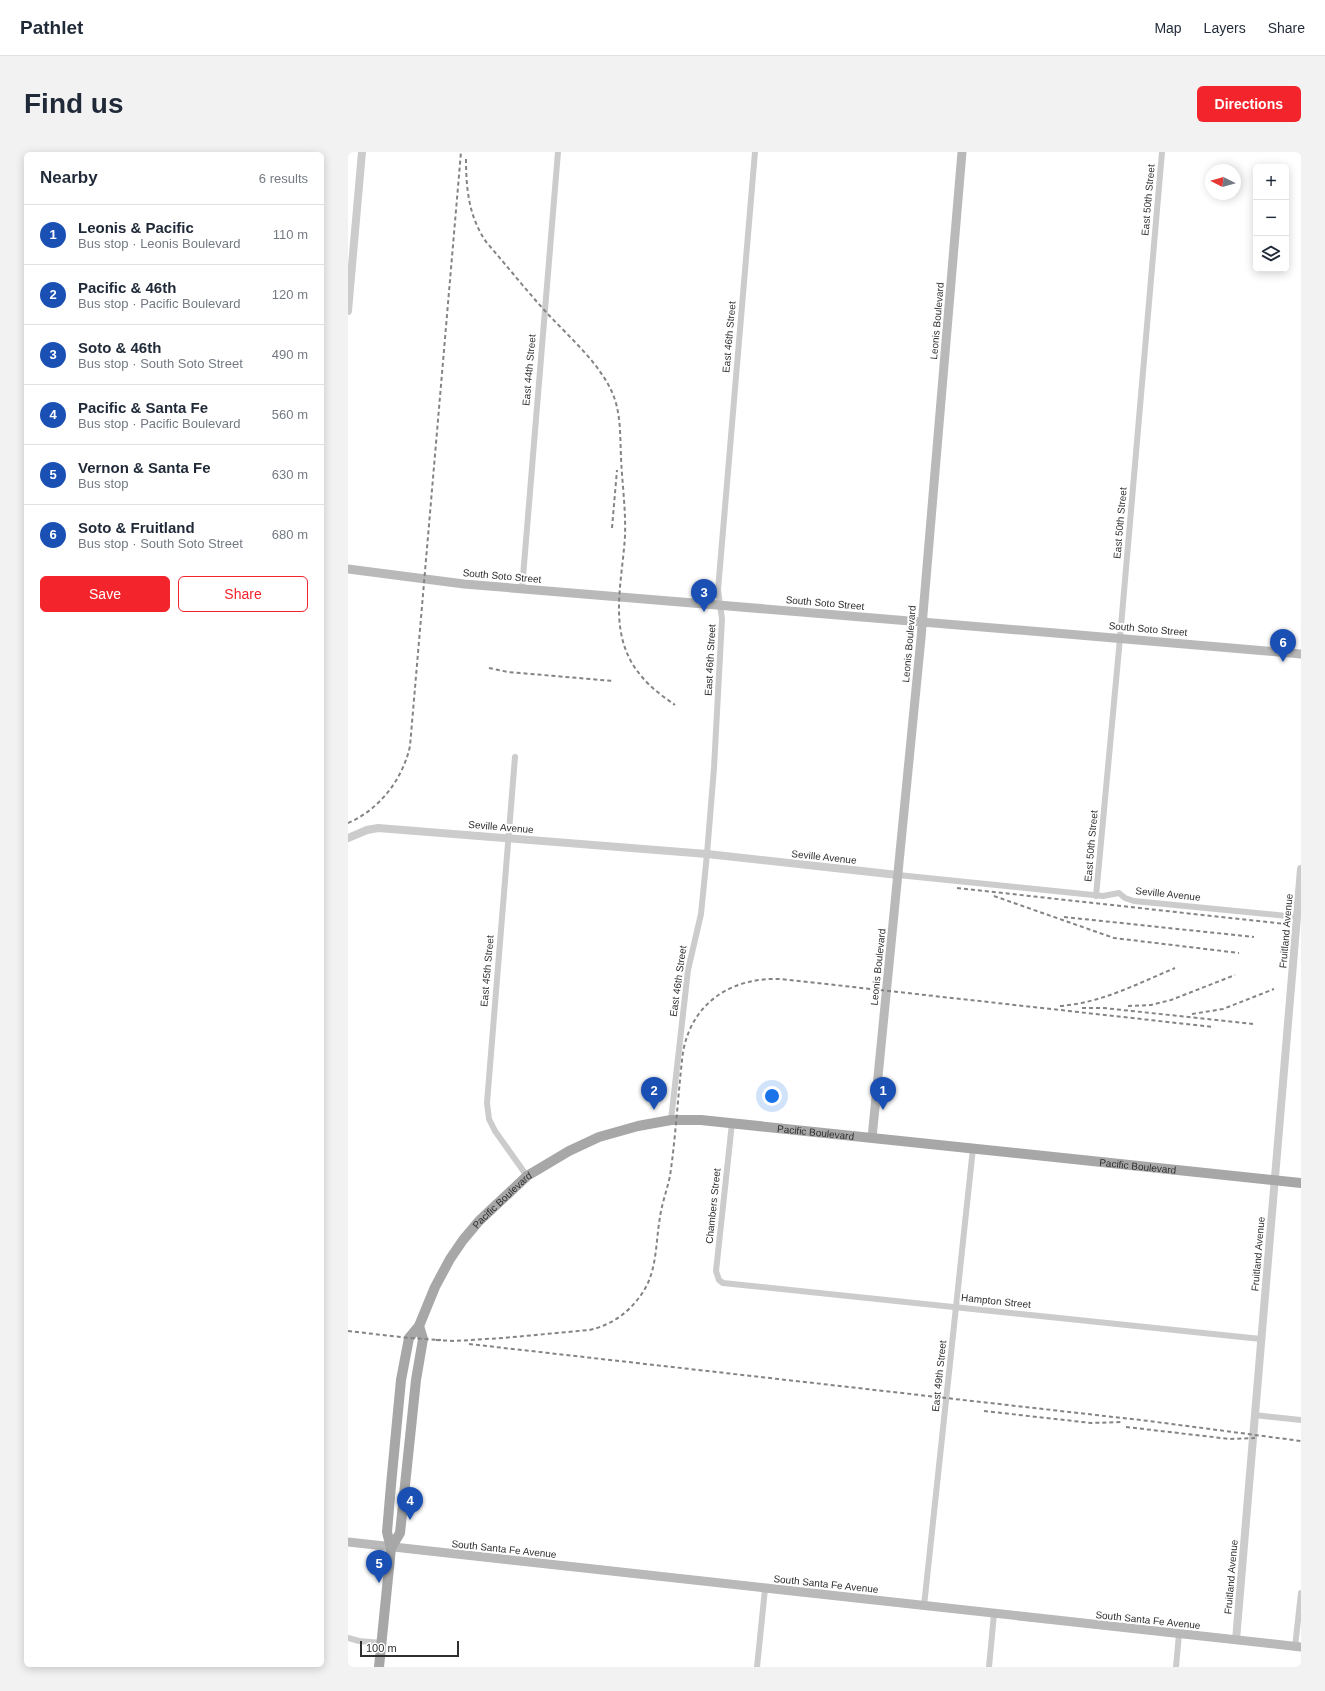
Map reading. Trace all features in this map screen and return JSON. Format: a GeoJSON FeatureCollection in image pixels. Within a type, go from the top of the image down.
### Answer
{"type":"FeatureCollection","features":[{"type":"Feature","properties":{"kind":"main road","name":"Leonis Boulevard"},"geometry":{"type":"LineString","coordinates":[[872,1138],[922,622],[962,152]]}},
{"type":"Feature","properties":{"kind":"main road","name":"South Soto Street"},"geometry":{"type":"LineString","coordinates":[[348,569],[464,584],[1301,654]]}},
{"type":"Feature","properties":{"kind":"main road","name":"Pacific Boulevard"},"geometry":{"type":"LineString","coordinates":[[391,1548],[387,1532],[401,1380],[409,1338],[419,1326],[435,1287],[450,1259],[478,1221],[527,1176],[569,1151],[599,1137],[638,1126],[671,1120],[732,1123],[1301,1183]]}},
{"type":"Feature","properties":{"kind":"main road"},"geometry":{"type":"LineString","coordinates":[[379,1667],[391,1548],[400,1533],[416,1380],[423,1339],[419,1326]]}},
{"type":"Feature","properties":{"kind":"main road","name":"South Santa Fe Avenue"},"geometry":{"type":"LineString","coordinates":[[348,1542],[391,1548],[1298,1647]]}},
{"type":"Feature","properties":{"kind":"street"},"geometry":{"type":"LineString","coordinates":[[348,311],[362,152]]}},
{"type":"Feature","properties":{"kind":"street","name":"East 44th Street"},"geometry":{"type":"LineString","coordinates":[[522,589],[558,152]]}},
{"type":"Feature","properties":{"kind":"street","name":"East 46th Street"},"geometry":{"type":"LineString","coordinates":[[671,1120],[688,970],[701,914],[707,854],[714,768],[722,619],[718,590],[755,152]]}},
{"type":"Feature","properties":{"kind":"street","name":"East 50th Street"},"geometry":{"type":"LineString","coordinates":[[1096,896],[1162,152]]}},
{"type":"Feature","properties":{"kind":"street","name":"East 45th Street"},"geometry":{"type":"LineString","coordinates":[[515,757],[486,1103],[489,1119],[495,1131],[527,1176]]}},
{"type":"Feature","properties":{"kind":"street","name":"Seville Avenue"},"geometry":{"type":"LineString","coordinates":[[348,838],[367,830],[378,828],[707,854],[1096,896],[1119,893],[1125,898],[1134,901],[1297,917]]}},
{"type":"Feature","properties":{"kind":"street","name":"Fruitland Avenue"},"geometry":{"type":"LineString","coordinates":[[1236,1640],[1301,869]]}},
{"type":"Feature","properties":{"kind":"street","name":"Chambers Street"},"geometry":{"type":"LineString","coordinates":[[729,1284],[719,1280],[716,1271],[732,1123]]}},
{"type":"Feature","properties":{"kind":"street","name":"East 49th Street"},"geometry":{"type":"LineString","coordinates":[[924,1606],[973,1148]]}},
{"type":"Feature","properties":{"kind":"street","name":"Hampton Street"},"geometry":{"type":"LineString","coordinates":[[729,1284],[1261,1339]]}},
{"type":"Feature","properties":{"kind":"street"},"geometry":{"type":"LineString","coordinates":[[1254,1415],[1301,1420]]}},
{"type":"Feature","properties":{"kind":"street"},"geometry":{"type":"LineString","coordinates":[[757,1667],[765,1589]]}},
{"type":"Feature","properties":{"kind":"street"},"geometry":{"type":"LineString","coordinates":[[1298,1647],[1301,1593]]}},
{"type":"Feature","properties":{"kind":"street"},"geometry":{"type":"LineString","coordinates":[[989,1667],[994,1614]]}},
{"type":"Feature","properties":{"kind":"street"},"geometry":{"type":"LineString","coordinates":[[1176,1667],[1180,1634]]}},
{"type":"Feature","properties":{"kind":"street"},"geometry":{"type":"LineString","coordinates":[[348,1638],[359,1641],[382,1643]]}},
{"type":"Feature","properties":{"kind":"railway"},"geometry":{"type":"LineString","coordinates":[[348,823],[370,810],[388,792],[402,770],[410,746],[461,152]]}},
{"type":"Feature","properties":{"kind":"railway"},"geometry":{"type":"LineString","coordinates":[[466,159],[468,192],[472,213],[476,224],[487,243],[546,312],[584,352],[602,374],[614,397],[620,427],[625,516],[625,536],[619,610],[620,628],[624,645],[631,662],[650,686],[675,705]]}},
{"type":"Feature","properties":{"kind":"railway"},"geometry":{"type":"LineString","coordinates":[[612,528],[617,470]]}},
{"type":"Feature","properties":{"kind":"railway"},"geometry":{"type":"LineString","coordinates":[[489,668],[508,672],[613,681]]}},
{"type":"Feature","properties":{"kind":"railway"},"geometry":{"type":"LineString","coordinates":[[957,888],[1285,924]]}},
{"type":"Feature","properties":{"kind":"railway"},"geometry":{"type":"LineString","coordinates":[[994,896],[1114,938],[1239,953]]}},
{"type":"Feature","properties":{"kind":"railway"},"geometry":{"type":"LineString","coordinates":[[1064,917],[1254,937]]}},
{"type":"Feature","properties":{"kind":"railway"},"geometry":{"type":"LineString","coordinates":[[1060,1006],[1104,997],[1175,968]]}},
{"type":"Feature","properties":{"kind":"railway"},"geometry":{"type":"LineString","coordinates":[[1128,1006],[1151,1005],[1171,1000],[1235,975]]}},
{"type":"Feature","properties":{"kind":"railway"},"geometry":{"type":"LineString","coordinates":[[436,1340],[454,1341],[503,1338],[589,1330],[598,1328],[615,1320],[636,1301],[647,1285],[653,1269],[661,1212],[670,1176],[683,1052],[688,1034],[695,1019],[705,1006],[717,996],[731,988],[746,983],[781,979],[1213,1027]]}},
{"type":"Feature","properties":{"kind":"railway"},"geometry":{"type":"LineString","coordinates":[[1192,1014],[1223,1009],[1274,989]]}},
{"type":"Feature","properties":{"kind":"railway"},"geometry":{"type":"LineString","coordinates":[[1082,1008],[1104,1008],[1253,1024]]}},
{"type":"Feature","properties":{"kind":"railway"},"geometry":{"type":"LineString","coordinates":[[348,1331],[441,1340]]}},
{"type":"Feature","properties":{"kind":"railway"},"geometry":{"type":"LineString","coordinates":[[469,1344],[1149,1421],[1301,1441]]}},
{"type":"Feature","properties":{"kind":"railway"},"geometry":{"type":"LineString","coordinates":[[984,1411],[1091,1423],[1122,1422]]}},
{"type":"Feature","properties":{"kind":"railway"},"geometry":{"type":"LineString","coordinates":[[1126,1427],[1230,1439],[1255,1438]]}},
{"type":"Feature","properties":{"kind":"place","name":"Soto & 46th"},"geometry":{"type":"Point","coordinates":[704,612]}},
{"type":"Feature","properties":{"kind":"place","name":"Soto & Fruitland"},"geometry":{"type":"Point","coordinates":[1283,662]}},
{"type":"Feature","properties":{"kind":"place","name":"Pacific & 46th"},"geometry":{"type":"Point","coordinates":[654,1110]}},
{"type":"Feature","properties":{"kind":"place","name":"Leonis & Pacific"},"geometry":{"type":"Point","coordinates":[883,1110]}},
{"type":"Feature","properties":{"kind":"place","name":"Pacific & Santa Fe"},"geometry":{"type":"Point","coordinates":[410,1520]}},
{"type":"Feature","properties":{"kind":"place","name":"Vernon & Santa Fe"},"geometry":{"type":"Point","coordinates":[379,1583]}}]}
